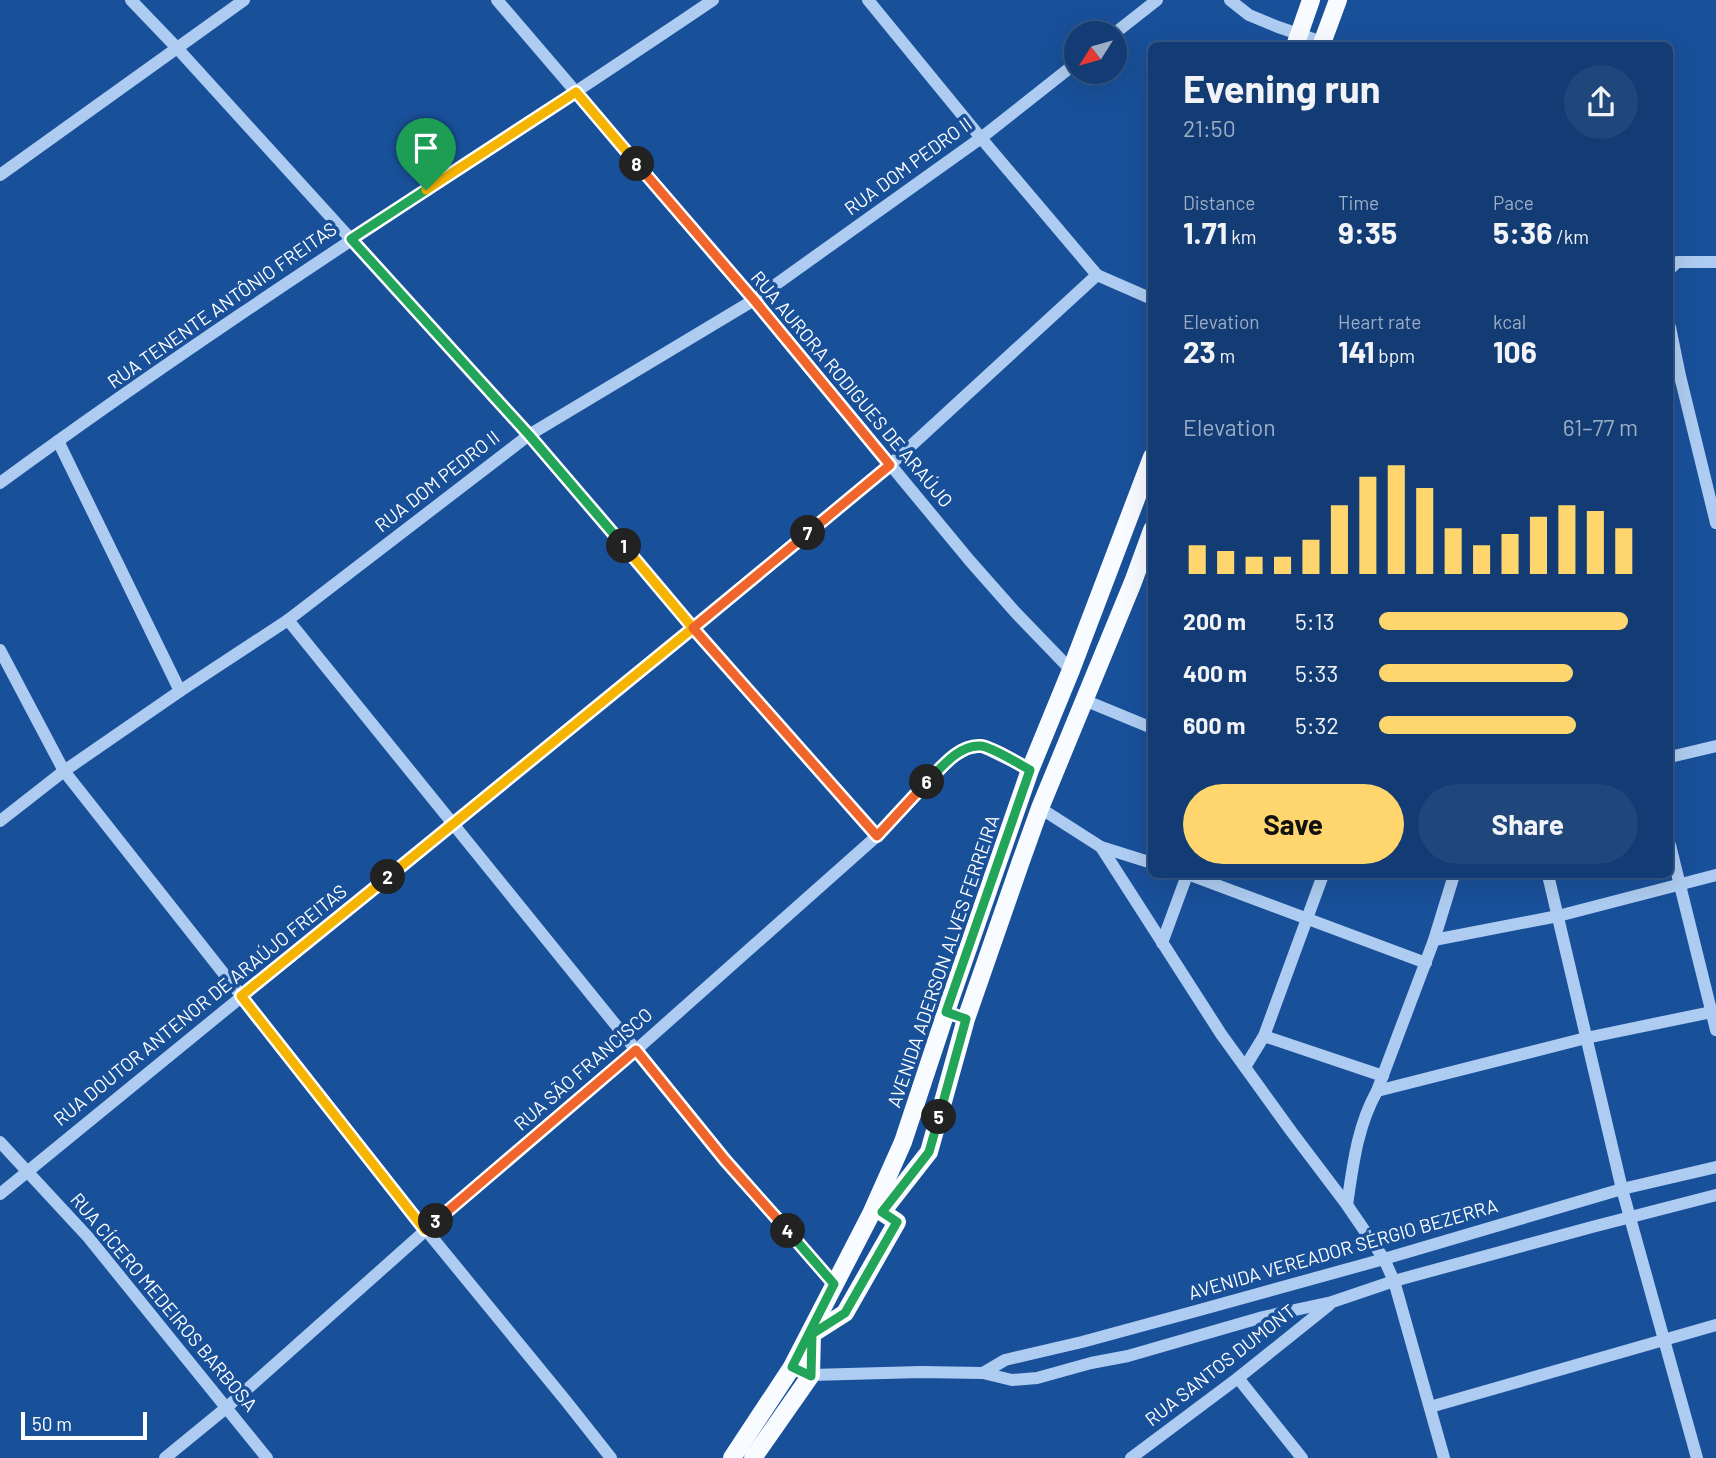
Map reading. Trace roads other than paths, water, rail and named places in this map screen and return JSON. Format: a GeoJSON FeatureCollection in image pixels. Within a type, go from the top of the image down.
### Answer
{"type":"FeatureCollection","features":[{"type":"Feature","properties":{"kind":"main road"},"geometry":{"type":"LineString","coordinates":[[1297,40],[1311,0]]}},
{"type":"Feature","properties":{"kind":"main road"},"geometry":{"type":"LineString","coordinates":[[1322,42],[1338,0]]}},
{"type":"Feature","properties":{"kind":"main road","name":"AVENIDA ADERSON ALVES FERREIRA"},"geometry":{"type":"LineString","coordinates":[[732,1458],[792,1367],[871,1214],[903,1142],[1030,770],[1072,670],[1148,468]]}},
{"type":"Feature","properties":{"kind":"main road","name":"AVENIDA ADERSON ALVES FERREIRA"},"geometry":{"type":"LineString","coordinates":[[811,1376],[812,1334],[845,1313],[897,1222],[882,1212],[929,1152],[966,1019],[1040,808],[1148,541]]}},
{"type":"Feature","properties":{"kind":"main road"},"geometry":{"type":"LineString","coordinates":[[753,1458],[811,1376]]}},
{"type":"Feature","properties":{"kind":"street"},"geometry":{"type":"LineString","coordinates":[[131,0],[529,435],[693,628],[877,836]]}},
{"type":"Feature","properties":{"kind":"street"},"geometry":{"type":"LineString","coordinates":[[0,175],[244,0]]}},
{"type":"Feature","properties":{"kind":"street","name":"RUA AURORA RODIGUES DE ARAÚJO"},"geometry":{"type":"LineString","coordinates":[[498,0],[754,300],[970,561],[1072,670]]}},
{"type":"Feature","properties":{"kind":"street","name":"RUA TENENTE ANTÔNIO FREITAS"},"geometry":{"type":"LineString","coordinates":[[0,483],[351,239],[713,0]]}},
{"type":"Feature","properties":{"kind":"street"},"geometry":{"type":"LineString","coordinates":[[868,0],[1097,275],[1148,297]]}},
{"type":"Feature","properties":{"kind":"street"},"geometry":{"type":"LineString","coordinates":[[1127,24],[1157,0]]}},
{"type":"Feature","properties":{"kind":"street"},"geometry":{"type":"LineString","coordinates":[[1230,0],[1249,15],[1297,40]]}},
{"type":"Feature","properties":{"kind":"street","name":"RUA DOM PEDRO II"},"geometry":{"type":"LineString","coordinates":[[0,821],[64,771],[288,620],[529,435],[754,300],[981,138],[1064,72]]}},
{"type":"Feature","properties":{"kind":"street"},"geometry":{"type":"LineString","coordinates":[[1673,266],[1678,262],[1716,262]]}},
{"type":"Feature","properties":{"kind":"street","name":"RUA DOUTOR ANTENOR DE ARAÚJO FREITAS"},"geometry":{"type":"LineString","coordinates":[[0,1194],[890,465],[1097,275]]}},
{"type":"Feature","properties":{"kind":"street"},"geometry":{"type":"LineString","coordinates":[[1673,342],[1716,523]]}},
{"type":"Feature","properties":{"kind":"street"},"geometry":{"type":"LineString","coordinates":[[58,441],[180,691]]}},
{"type":"Feature","properties":{"kind":"street"},"geometry":{"type":"LineString","coordinates":[[288,620],[725,1160],[834,1284]]}},
{"type":"Feature","properties":{"kind":"street"},"geometry":{"type":"LineString","coordinates":[[0,650],[64,771],[425,1230],[611,1458]]}},
{"type":"Feature","properties":{"kind":"street"},"geometry":{"type":"LineString","coordinates":[[1084,700],[1148,727]]}},
{"type":"Feature","properties":{"kind":"street","name":"RUA SÃO FRANCISCO"},"geometry":{"type":"LineString","coordinates":[[165,1458],[226,1408],[425,1230],[636,1050],[877,836],[951,758],[967,749],[981,746],[1030,770]]}},
{"type":"Feature","properties":{"kind":"street"},"geometry":{"type":"LineString","coordinates":[[1673,756],[1716,746]]}},
{"type":"Feature","properties":{"kind":"street"},"geometry":{"type":"LineString","coordinates":[[1040,808],[1101,847],[1148,862]]}},
{"type":"Feature","properties":{"kind":"street"},"geometry":{"type":"LineString","coordinates":[[1101,847],[1221,1034],[1384,1259],[1394,1281],[1444,1458]]}},
{"type":"Feature","properties":{"kind":"street"},"geometry":{"type":"LineString","coordinates":[[1673,860],[1714,1011],[1716,1030]]}},
{"type":"Feature","properties":{"kind":"street"},"geometry":{"type":"LineString","coordinates":[[1434,940],[1558,916],[1716,875]]}},
{"type":"Feature","properties":{"kind":"street"},"geometry":{"type":"LineString","coordinates":[[1162,943],[1188,878]]}},
{"type":"Feature","properties":{"kind":"street"},"geometry":{"type":"LineString","coordinates":[[1197,878],[1426,963]]}},
{"type":"Feature","properties":{"kind":"street"},"geometry":{"type":"LineString","coordinates":[[1245,1067],[1264,1036],[1322,878]]}},
{"type":"Feature","properties":{"kind":"street"},"geometry":{"type":"LineString","coordinates":[[1347,1205],[1359,1132],[1426,963],[1453,878]]}},
{"type":"Feature","properties":{"kind":"street"},"geometry":{"type":"LineString","coordinates":[[1549,878],[1622,1189],[1698,1458]]}},
{"type":"Feature","properties":{"kind":"street"},"geometry":{"type":"LineString","coordinates":[[1377,1091],[1586,1038],[1714,1011]]}},
{"type":"Feature","properties":{"kind":"street"},"geometry":{"type":"LineString","coordinates":[[946,1012],[966,1019]]}},
{"type":"Feature","properties":{"kind":"street"},"geometry":{"type":"LineString","coordinates":[[1264,1036],[1383,1076]]}},
{"type":"Feature","properties":{"kind":"street","name":"RUA CÍCERO MEDEIROS BARBOSA"},"geometry":{"type":"LineString","coordinates":[[0,1142],[89,1237],[267,1458]]}},
{"type":"Feature","properties":{"kind":"street","name":"AVENIDA VEREADOR SÉRGIO BEZERRA"},"geometry":{"type":"LineString","coordinates":[[983,1373],[1005,1360],[1171,1318],[1384,1259],[1622,1189],[1716,1167]]}},
{"type":"Feature","properties":{"kind":"street","name":"AVENIDA VEREADOR SÉRGIO BEZERRA"},"geometry":{"type":"LineString","coordinates":[[811,1376],[983,1373],[1012,1380],[1037,1378],[1128,1356],[1263,1317],[1332,1302],[1394,1281],[1716,1195]]}},
{"type":"Feature","properties":{"kind":"street","name":"RUA SANTOS DUMONT"},"geometry":{"type":"LineString","coordinates":[[1131,1458],[1238,1378],[1332,1302]]}},
{"type":"Feature","properties":{"kind":"street"},"geometry":{"type":"LineString","coordinates":[[1430,1407],[1716,1325]]}},
{"type":"Feature","properties":{"kind":"street"},"geometry":{"type":"LineString","coordinates":[[792,1367],[811,1376]]}},
{"type":"Feature","properties":{"kind":"street"},"geometry":{"type":"LineString","coordinates":[[1238,1378],[1302,1458]]}}]}
